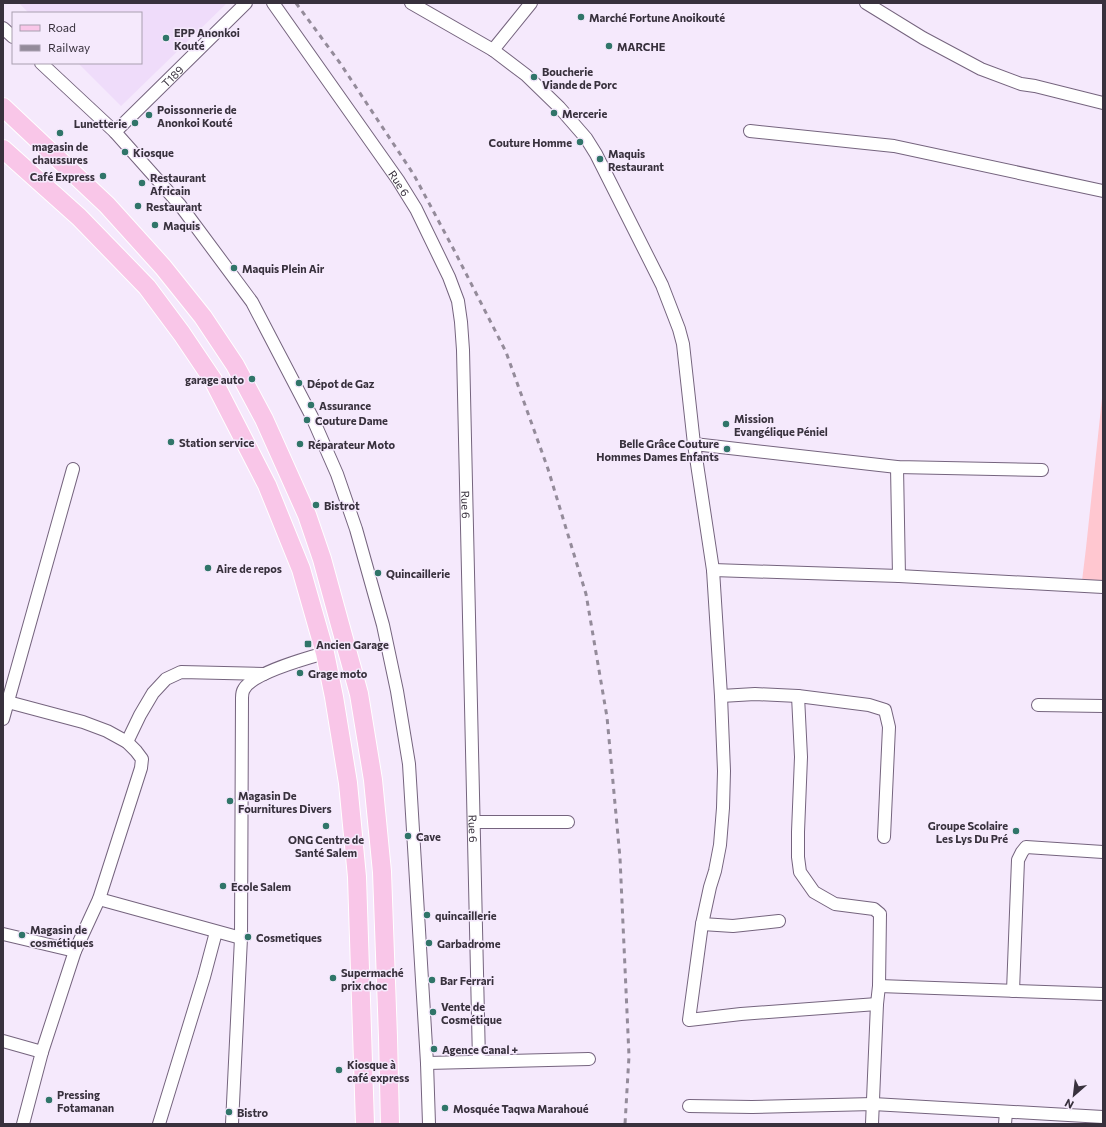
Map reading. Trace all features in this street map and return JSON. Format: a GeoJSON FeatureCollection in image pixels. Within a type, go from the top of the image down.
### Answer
{"type":"FeatureCollection","features":[{"type":"Feature","properties":{"kind":"main road"},"geometry":{"type":"LineString","coordinates":[[4,108],[107,205],[163,267],[203,317],[235,365],[264,419],[307,515],[322,559],[359,694],[373,780],[382,872],[390,1124]]}},
{"type":"Feature","properties":{"kind":"main road"},"geometry":{"type":"LineString","coordinates":[[7,154],[79,217],[146,287],[182,334],[213,380],[267,485],[301,569],[325,653],[348,783],[357,877],[365,1124]]}},
{"type":"Feature","properties":{"kind":"street","name":"T189"},"geometry":{"type":"LineString","coordinates":[[115,132],[246,3]]}},
{"type":"Feature","properties":{"kind":"street","name":"Rue 6"},"geometry":{"type":"LineString","coordinates":[[273,3],[398,180],[416,209],[449,277],[458,301],[463,350],[479,1061]]}},
{"type":"Feature","properties":{"kind":"street"},"geometry":{"type":"LineString","coordinates":[[411,3],[493,50],[526,75],[559,107],[586,138],[596,154],[662,285],[683,344],[694,444],[713,570],[724,771],[723,815],[720,845],[702,924],[689,1020],[741,1014],[877,1004]]}},
{"type":"Feature","properties":{"kind":"street"},"geometry":{"type":"LineString","coordinates":[[493,50],[531,3]]}},
{"type":"Feature","properties":{"kind":"street"},"geometry":{"type":"LineString","coordinates":[[866,3],[923,38],[982,68],[1021,84],[1035,86],[1103,103]]}},
{"type":"Feature","properties":{"kind":"street"},"geometry":{"type":"LineString","coordinates":[[3,28],[12,36]]}},
{"type":"Feature","properties":{"kind":"street"},"geometry":{"type":"LineString","coordinates":[[41,64],[115,132],[180,205],[252,302],[312,417],[340,481],[356,529],[383,625],[397,690],[409,764],[427,1063],[429,1124]]}},
{"type":"Feature","properties":{"kind":"street"},"geometry":{"type":"LineString","coordinates":[[750,131],[894,146],[1103,191]]}},
{"type":"Feature","properties":{"kind":"street"},"geometry":{"type":"LineString","coordinates":[[694,444],[897,467],[1042,470]]}},
{"type":"Feature","properties":{"kind":"street"},"geometry":{"type":"LineString","coordinates":[[897,467],[899,576]]}},
{"type":"Feature","properties":{"kind":"street"},"geometry":{"type":"LineString","coordinates":[[3,719],[73,469]]}},
{"type":"Feature","properties":{"kind":"street"},"geometry":{"type":"LineString","coordinates":[[713,570],[899,576],[1103,587]]}},
{"type":"Feature","properties":{"kind":"street"},"geometry":{"type":"LineString","coordinates":[[232,1124],[241,938],[242,698],[244,690],[250,683],[264,674],[325,653]]}},
{"type":"Feature","properties":{"kind":"street"},"geometry":{"type":"LineString","coordinates":[[127,742],[153,693],[166,679],[181,672],[264,674]]}},
{"type":"Feature","properties":{"kind":"street"},"geometry":{"type":"LineString","coordinates":[[721,696],[755,694],[798,696],[869,705],[885,710],[889,727],[884,837]]}},
{"type":"Feature","properties":{"kind":"street"},"geometry":{"type":"LineString","coordinates":[[798,696],[801,757],[798,832],[798,857],[800,872],[814,892],[835,904],[874,909],[880,914],[879,986],[872,1124]]}},
{"type":"Feature","properties":{"kind":"street"},"geometry":{"type":"LineString","coordinates":[[8,702],[83,722],[108,731],[127,742],[142,759],[141,768],[99,899],[76,951],[42,1052],[23,1124]]}},
{"type":"Feature","properties":{"kind":"street"},"geometry":{"type":"LineString","coordinates":[[1038,705],[1103,706]]}},
{"type":"Feature","properties":{"kind":"street"},"geometry":{"type":"LineString","coordinates":[[474,822],[568,822]]}},
{"type":"Feature","properties":{"kind":"street"},"geometry":{"type":"LineString","coordinates":[[1013,991],[1018,860],[1022,852],[1026,847],[1103,852]]}},
{"type":"Feature","properties":{"kind":"street"},"geometry":{"type":"LineString","coordinates":[[99,899],[241,938]]}},
{"type":"Feature","properties":{"kind":"street"},"geometry":{"type":"LineString","coordinates":[[702,924],[733,926],[779,921]]}},
{"type":"Feature","properties":{"kind":"street"},"geometry":{"type":"LineString","coordinates":[[159,1124],[204,977],[216,932]]}},
{"type":"Feature","properties":{"kind":"street"},"geometry":{"type":"LineString","coordinates":[[3,934],[76,951]]}},
{"type":"Feature","properties":{"kind":"street"},"geometry":{"type":"LineString","coordinates":[[879,986],[1103,994]]}},
{"type":"Feature","properties":{"kind":"street"},"geometry":{"type":"LineString","coordinates":[[3,1041],[42,1052]]}},
{"type":"Feature","properties":{"kind":"street"},"geometry":{"type":"LineString","coordinates":[[427,1063],[589,1059]]}},
{"type":"Feature","properties":{"kind":"street"},"geometry":{"type":"LineString","coordinates":[[689,1106],[752,1107],[873,1104],[1103,1117]]}},
{"type":"Feature","properties":{"kind":"street"},"geometry":{"type":"LineString","coordinates":[[1005,1124],[1006,1112]]}},
{"type":"Feature","properties":{"kind":"shaded area","name":"EPP Anonkoi Kouté"},"geometry":{"type":"Polygon","coordinates":[[[19,3],[227,3],[121,106],[79,64],[142,64],[142,12],[28,12],[19,3]]]}},
{"type":"Feature","properties":{"kind":"shaded area"},"geometry":{"type":"Polygon","coordinates":[[[1103,389],[1103,581],[1082,581],[1086,548],[1103,389]]]}},
{"type":"Feature","properties":{"kind":"railway"},"geometry":{"type":"LineString","coordinates":[[296,3],[340,63],[414,175],[506,352],[548,469],[586,594],[607,717],[620,858],[629,1056],[625,1124]]}},
{"type":"Feature","properties":{"kind":"place","name":"Marché Fortune Anoikouté"},"geometry":{"type":"Point","coordinates":[581,17]}},
{"type":"Feature","properties":{"kind":"place","name":"EPP Anonkoi Kouté"},"geometry":{"type":"Point","coordinates":[166,38]}},
{"type":"Feature","properties":{"kind":"place","name":"MARCHE"},"geometry":{"type":"Point","coordinates":[609,46]}},
{"type":"Feature","properties":{"kind":"place","name":"Boucherie Viande de Porc"},"geometry":{"type":"Point","coordinates":[534,77]}},
{"type":"Feature","properties":{"kind":"place","name":"Mercerie"},"geometry":{"type":"Point","coordinates":[554,113]}},
{"type":"Feature","properties":{"kind":"place","name":"Poissonnerie de Anonkoi Kouté"},"geometry":{"type":"Point","coordinates":[149,115]}},
{"type":"Feature","properties":{"kind":"place","name":"Lunetterie"},"geometry":{"type":"Point","coordinates":[135,123]}},
{"type":"Feature","properties":{"kind":"place","name":"magasin de chaussures"},"geometry":{"type":"Point","coordinates":[60,133]}},
{"type":"Feature","properties":{"kind":"place","name":"Couture Homme"},"geometry":{"type":"Point","coordinates":[580,142]}},
{"type":"Feature","properties":{"kind":"place","name":"Kiosque"},"geometry":{"type":"Point","coordinates":[125,152]}},
{"type":"Feature","properties":{"kind":"place","name":"Maquis Restaurant"},"geometry":{"type":"Point","coordinates":[600,159]}},
{"type":"Feature","properties":{"kind":"place","name":"Café Express"},"geometry":{"type":"Point","coordinates":[103,176]}},
{"type":"Feature","properties":{"kind":"place","name":"Restaurant Africain"},"geometry":{"type":"Point","coordinates":[142,183]}},
{"type":"Feature","properties":{"kind":"place","name":"Restaurant"},"geometry":{"type":"Point","coordinates":[138,206]}},
{"type":"Feature","properties":{"kind":"place","name":"Maquis"},"geometry":{"type":"Point","coordinates":[155,225]}},
{"type":"Feature","properties":{"kind":"place","name":"Maquis Plein Air"},"geometry":{"type":"Point","coordinates":[234,268]}},
{"type":"Feature","properties":{"kind":"place","name":"garage auto"},"geometry":{"type":"Point","coordinates":[252,379]}},
{"type":"Feature","properties":{"kind":"place","name":"Dépot de Gaz"},"geometry":{"type":"Point","coordinates":[299,383]}},
{"type":"Feature","properties":{"kind":"place","name":"Assurance"},"geometry":{"type":"Point","coordinates":[311,405]}},
{"type":"Feature","properties":{"kind":"place","name":"Couture Dame"},"geometry":{"type":"Point","coordinates":[307,420]}},
{"type":"Feature","properties":{"kind":"place","name":"Mission Evangélique Péniel"},"geometry":{"type":"Point","coordinates":[726,424]}},
{"type":"Feature","properties":{"kind":"place","name":"Station service"},"geometry":{"type":"Point","coordinates":[171,442]}},
{"type":"Feature","properties":{"kind":"place","name":"Réparateur Moto"},"geometry":{"type":"Point","coordinates":[300,444]}},
{"type":"Feature","properties":{"kind":"place","name":"Belle Grâce Couture Hommes Dames Enfants"},"geometry":{"type":"Point","coordinates":[727,449]}},
{"type":"Feature","properties":{"kind":"place","name":"Bistrot"},"geometry":{"type":"Point","coordinates":[316,505]}},
{"type":"Feature","properties":{"kind":"place","name":"Aire de repos"},"geometry":{"type":"Point","coordinates":[208,568]}},
{"type":"Feature","properties":{"kind":"place","name":"Quincaillerie"},"geometry":{"type":"Point","coordinates":[378,573]}},
{"type":"Feature","properties":{"kind":"place","name":"Ancien Garage"},"geometry":{"type":"Point","coordinates":[308,644]}},
{"type":"Feature","properties":{"kind":"place","name":"Grage moto"},"geometry":{"type":"Point","coordinates":[300,673]}},
{"type":"Feature","properties":{"kind":"place","name":"Magasin De Fournitures Divers"},"geometry":{"type":"Point","coordinates":[230,801]}},
{"type":"Feature","properties":{"kind":"place","name":"ONG Centre de Santé Salem"},"geometry":{"type":"Point","coordinates":[326,826]}},
{"type":"Feature","properties":{"kind":"place","name":"Groupe Scolaire Les Lys Du Pré"},"geometry":{"type":"Point","coordinates":[1016,831]}},
{"type":"Feature","properties":{"kind":"place","name":"Cave"},"geometry":{"type":"Point","coordinates":[408,836]}},
{"type":"Feature","properties":{"kind":"place","name":"Ecole Salem"},"geometry":{"type":"Point","coordinates":[223,886]}},
{"type":"Feature","properties":{"kind":"place","name":"quincaillerie"},"geometry":{"type":"Point","coordinates":[427,915]}},
{"type":"Feature","properties":{"kind":"place","name":"Magasin de cosmétiques"},"geometry":{"type":"Point","coordinates":[22,935]}},
{"type":"Feature","properties":{"kind":"place","name":"Cosmetiques"},"geometry":{"type":"Point","coordinates":[248,937]}},
{"type":"Feature","properties":{"kind":"place","name":"Garbadrome"},"geometry":{"type":"Point","coordinates":[429,943]}},
{"type":"Feature","properties":{"kind":"place","name":"Supermaché prix choc"},"geometry":{"type":"Point","coordinates":[333,978]}},
{"type":"Feature","properties":{"kind":"place","name":"Bar Ferrari"},"geometry":{"type":"Point","coordinates":[432,980]}},
{"type":"Feature","properties":{"kind":"place","name":"Vente de Cosmétique"},"geometry":{"type":"Point","coordinates":[433,1012]}},
{"type":"Feature","properties":{"kind":"place","name":"Agence Canal +"},"geometry":{"type":"Point","coordinates":[434,1049]}},
{"type":"Feature","properties":{"kind":"place","name":"Kiosque à café express"},"geometry":{"type":"Point","coordinates":[339,1070]}},
{"type":"Feature","properties":{"kind":"place","name":"Pressing Fotamanan"},"geometry":{"type":"Point","coordinates":[49,1100]}},
{"type":"Feature","properties":{"kind":"place","name":"Mosquée Taqwa Marahoué"},"geometry":{"type":"Point","coordinates":[445,1108]}},
{"type":"Feature","properties":{"kind":"place","name":"Bistro"},"geometry":{"type":"Point","coordinates":[229,1112]}}]}
